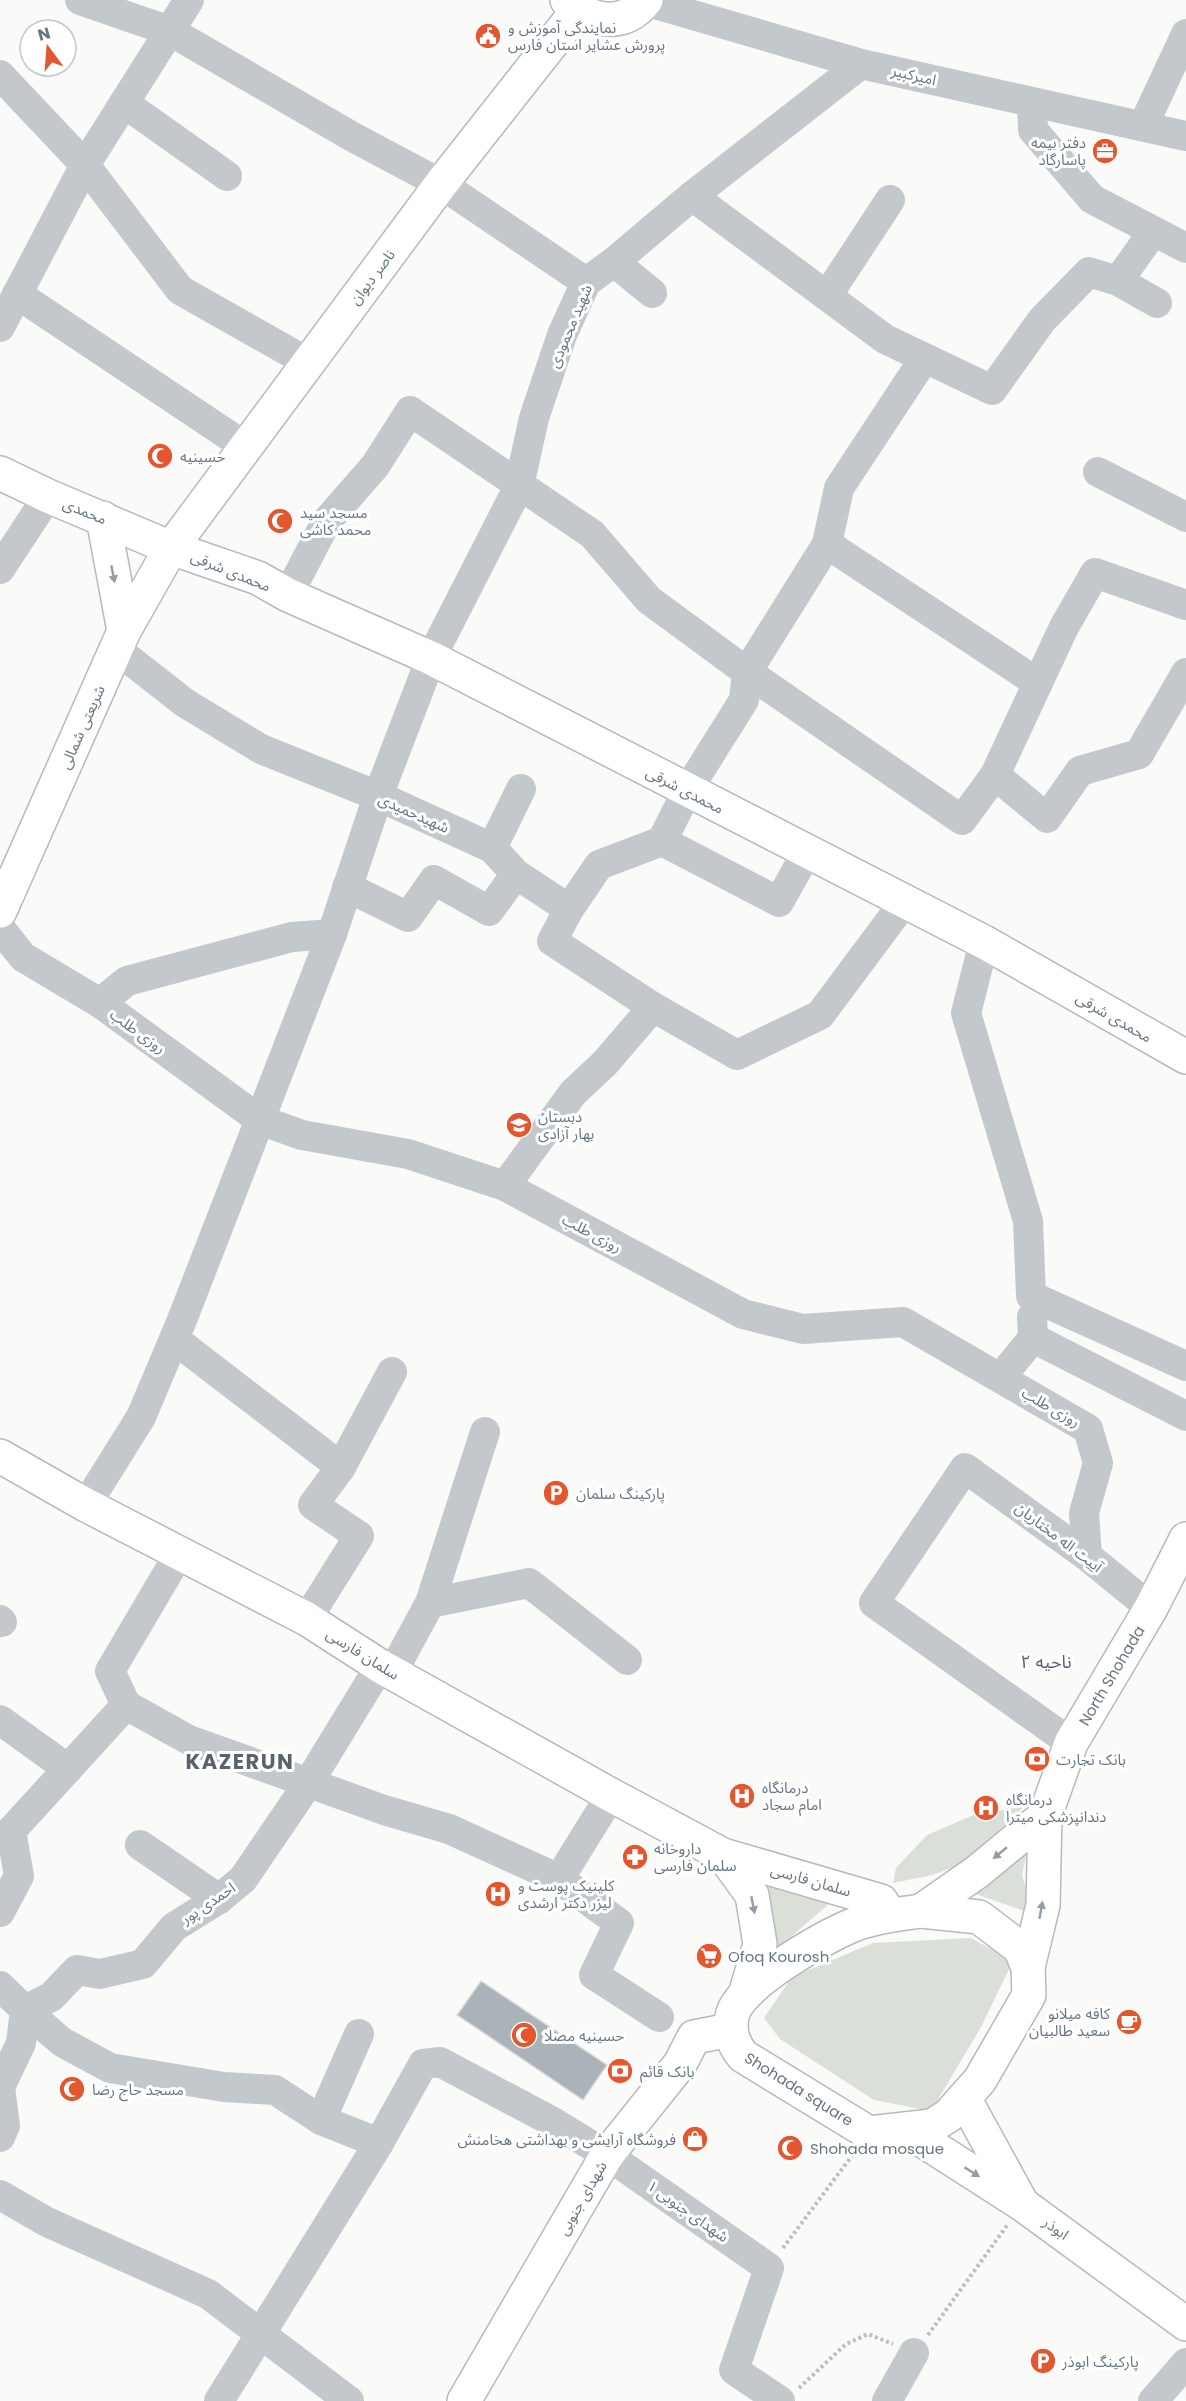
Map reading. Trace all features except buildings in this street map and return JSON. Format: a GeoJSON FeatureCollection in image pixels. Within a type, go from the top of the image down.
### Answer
{"type":"FeatureCollection","features":[{"type":"Feature","properties":{"kind":"main road"},"geometry":{"type":"LineString","coordinates":[[572,5],[593,18],[610,19],[627,16],[645,1]]}},
{"type":"Feature","properties":{"kind":"main road","name":"ناصر دیوان"},"geometry":{"type":"LineString","coordinates":[[171,548],[572,5]]}},
{"type":"Feature","properties":{"kind":"main road","name":"محمدی"},"geometry":{"type":"LineString","coordinates":[[0,473],[171,548]]}},
{"type":"Feature","properties":{"kind":"main road"},"geometry":{"type":"LineString","coordinates":[[103,518],[121,640]]}},
{"type":"Feature","properties":{"kind":"main road","name":"محمدی شرقی"},"geometry":{"type":"LineString","coordinates":[[171,548],[258,578],[288,595],[430,658],[984,942],[1186,1057]]}},
{"type":"Feature","properties":{"kind":"main road","name":"شریعتی شمالی"},"geometry":{"type":"LineString","coordinates":[[0,911],[121,640],[171,548]]}},
{"type":"Feature","properties":{"kind":"main road","name":"سلمان فارسی"},"geometry":{"type":"LineString","coordinates":[[3,1463],[307,1619],[386,1670],[611,1796],[723,1855],[881,1901],[905,1913]]}},
{"type":"Feature","properties":{"kind":"main road","name":"North Shohada"},"geometry":{"type":"LineString","coordinates":[[1045,1816],[1071,1743],[1150,1608],[1186,1539]]}},
{"type":"Feature","properties":{"kind":"main road"},"geometry":{"type":"LineString","coordinates":[[905,1913],[977,1872],[1045,1816]]}},
{"type":"Feature","properties":{"kind":"main road","name":"Shohada square"},"geometry":{"type":"LineString","coordinates":[[731,2033],[743,2056],[869,2133],[932,2126],[948,2116],[980,2080],[1029,1995],[1028,1967],[1043,1905],[1045,1816]]}},
{"type":"Feature","properties":{"kind":"main road","name":"سلمان فارسی"},"geometry":{"type":"LineString","coordinates":[[723,1855],[752,1895],[760,1944],[745,1995]]}},
{"type":"Feature","properties":{"kind":"main road"},"geometry":{"type":"LineString","coordinates":[[731,2033],[733,2012],[745,1995],[782,1964],[822,1938],[855,1924],[905,1913],[980,1917],[1020,1948],[1028,1967]]}},
{"type":"Feature","properties":{"kind":"main road","name":"شهدای جنوبی"},"geometry":{"type":"LineString","coordinates":[[464,2401],[608,2155],[680,2064],[693,2037],[725,2031],[731,2033]]}},
{"type":"Feature","properties":{"kind":"main road","name":"ابوذر"},"geometry":{"type":"LineString","coordinates":[[964,2098],[1022,2204],[1186,2324]]}},
{"type":"Feature","properties":{"kind":"main road"},"geometry":{"type":"LineString","coordinates":[[905,2129],[1022,2204]]}},
{"type":"Feature","properties":{"kind":"street"},"geometry":{"type":"LineString","coordinates":[[80,0],[170,32],[341,130],[441,184],[585,282]]}},
{"type":"Feature","properties":{"kind":"street"},"geometry":{"type":"LineString","coordinates":[[0,327],[85,165],[189,0]]}},
{"type":"Feature","properties":{"kind":"street","name":"امیرکبیر"},"geometry":{"type":"LineString","coordinates":[[645,1],[861,63],[1186,136]]}},
{"type":"Feature","properties":{"kind":"street"},"geometry":{"type":"LineString","coordinates":[[1143,126],[1185,38]]}},
{"type":"Feature","properties":{"kind":"street","name":"شهید محمودی"},"geometry":{"type":"LineString","coordinates":[[86,1505],[141,1417],[174,1339],[332,934],[378,796],[430,658],[519,486],[534,417],[562,335],[585,282],[614,262],[693,196],[861,63]]}},
{"type":"Feature","properties":{"kind":"street"},"geometry":{"type":"LineString","coordinates":[[0,75],[85,165],[180,290],[309,363]]}},
{"type":"Feature","properties":{"kind":"street"},"geometry":{"type":"LineString","coordinates":[[124,103],[227,176]]}},
{"type":"Feature","properties":{"kind":"street"},"geometry":{"type":"LineString","coordinates":[[1032,103],[1033,130],[1092,199],[1186,248]]}},
{"type":"Feature","properties":{"kind":"street"},"geometry":{"type":"LineString","coordinates":[[693,196],[885,339],[992,390],[1042,320],[1089,272],[1118,281],[1157,303]]}},
{"type":"Feature","properties":{"kind":"street"},"geometry":{"type":"LineString","coordinates":[[827,296],[890,200]]}},
{"type":"Feature","properties":{"kind":"street"},"geometry":{"type":"LineString","coordinates":[[1118,281],[1153,232]]}},
{"type":"Feature","properties":{"kind":"street"},"geometry":{"type":"LineString","coordinates":[[614,262],[652,293]]}},
{"type":"Feature","properties":{"kind":"street"},"geometry":{"type":"LineString","coordinates":[[17,294],[246,447]]}},
{"type":"Feature","properties":{"kind":"street"},"geometry":{"type":"LineString","coordinates":[[905,902],[820,1015],[737,1055],[653,1007],[552,941],[569,909],[599,865],[662,842],[687,791],[744,700],[747,672],[827,544],[838,488],[924,359]]}},
{"type":"Feature","properties":{"kind":"street"},"geometry":{"type":"LineString","coordinates":[[288,595],[326,522],[375,466],[410,411],[592,534],[649,600],[747,672],[962,820],[995,775],[1064,627],[1095,573],[1186,605]]}},
{"type":"Feature","properties":{"kind":"street"},"geometry":{"type":"LineString","coordinates":[[1098,472],[1186,517]]}},
{"type":"Feature","properties":{"kind":"street"},"geometry":{"type":"LineString","coordinates":[[0,569],[48,496]]}},
{"type":"Feature","properties":{"kind":"street"},"geometry":{"type":"LineString","coordinates":[[827,544],[1038,683]]}},
{"type":"Feature","properties":{"kind":"street","name":"شهیدحمیدی"},"geometry":{"type":"LineString","coordinates":[[121,640],[185,702],[261,748],[378,796],[492,848],[516,874],[569,909]]}},
{"type":"Feature","properties":{"kind":"street"},"geometry":{"type":"LineString","coordinates":[[995,775],[1047,818],[1080,771],[1139,754],[1186,673]]}},
{"type":"Feature","properties":{"kind":"street"},"geometry":{"type":"LineString","coordinates":[[492,848],[522,789]]}},
{"type":"Feature","properties":{"kind":"street"},"geometry":{"type":"LineString","coordinates":[[662,842],[779,902],[807,852]]}},
{"type":"Feature","properties":{"kind":"street"},"geometry":{"type":"LineString","coordinates":[[347,887],[408,917],[434,880],[489,911],[516,874]]}},
{"type":"Feature","properties":{"kind":"street","name":"روزی طلب"},"geometry":{"type":"LineString","coordinates":[[0,928],[23,957],[100,1003],[260,1120],[302,1135],[408,1154],[505,1186],[743,1314],[803,1329],[903,1322],[1001,1377],[1088,1429],[1098,1463],[1084,1513],[1087,1556]]}},
{"type":"Feature","properties":{"kind":"street"},"geometry":{"type":"LineString","coordinates":[[100,1003],[127,981],[292,937],[332,934]]}},
{"type":"Feature","properties":{"kind":"street"},"geometry":{"type":"LineString","coordinates":[[984,942],[966,1013],[1028,1221],[1033,1338],[1001,1377]]}},
{"type":"Feature","properties":{"kind":"street"},"geometry":{"type":"LineString","coordinates":[[505,1186],[573,1093],[605,1063],[653,1007]]}},
{"type":"Feature","properties":{"kind":"street"},"geometry":{"type":"LineString","coordinates":[[1031,1296],[1186,1366]]}},
{"type":"Feature","properties":{"kind":"street"},"geometry":{"type":"LineString","coordinates":[[1033,1338],[1186,1416]]}},
{"type":"Feature","properties":{"kind":"street"},"geometry":{"type":"LineString","coordinates":[[174,1339],[341,1467]]}},
{"type":"Feature","properties":{"kind":"street"},"geometry":{"type":"LineString","coordinates":[[307,1619],[359,1536],[313,1505],[341,1467],[392,1372]]}},
{"type":"Feature","properties":{"kind":"street","name":"احمدی پور"},"geometry":{"type":"LineString","coordinates":[[26,2010],[51,1997],[77,1970],[100,1974],[143,1964],[174,1926],[219,1899],[243,1879],[430,1603],[485,1432]]}},
{"type":"Feature","properties":{"kind":"street","name":"آییت اله مختاریان"},"geometry":{"type":"LineString","coordinates":[[1071,1743],[874,1603],[965,1468],[1087,1556],[1150,1608]]}},
{"type":"Feature","properties":{"kind":"street"},"geometry":{"type":"LineString","coordinates":[[179,1554],[110,1671],[126,1705],[189,1740],[384,1810],[449,1828],[559,1879],[619,1923],[594,1976],[659,2017]]}},
{"type":"Feature","properties":{"kind":"street"},"geometry":{"type":"LineString","coordinates":[[430,1603],[529,1583],[627,1660]]}},
{"type":"Feature","properties":{"kind":"street"},"geometry":{"type":"LineString","coordinates":[[0,1912],[19,1876],[6,1828],[68,1769],[126,1705]]}},
{"type":"Feature","properties":{"kind":"street"},"geometry":{"type":"LineString","coordinates":[[0,1720],[68,1769]]}},
{"type":"Feature","properties":{"kind":"street"},"geometry":{"type":"LineString","coordinates":[[559,1879],[611,1796]]}},
{"type":"Feature","properties":{"kind":"street"},"geometry":{"type":"LineString","coordinates":[[140,1845],[219,1899]]}},
{"type":"Feature","properties":{"kind":"street"},"geometry":{"type":"LineString","coordinates":[[0,1986],[62,2043],[110,2068],[224,2087],[275,2090],[321,2120],[379,2143],[219,2401]]}},
{"type":"Feature","properties":{"kind":"street"},"geometry":{"type":"LineString","coordinates":[[0,2137],[5,2126],[0,2088],[21,2043],[26,2010]]}},
{"type":"Feature","properties":{"kind":"street"},"geometry":{"type":"LineString","coordinates":[[321,2120],[359,2034]]}},
{"type":"Feature","properties":{"kind":"street","name":"۱ شهدای جنوبی"},"geometry":{"type":"LineString","coordinates":[[379,2143],[423,2064],[440,2062],[553,2122],[608,2155],[769,2268]]}},
{"type":"Feature","properties":{"kind":"street"},"geometry":{"type":"LineString","coordinates":[[0,2195],[47,2222],[208,2294],[349,2401]]}},
{"type":"Feature","properties":{"kind":"street"},"geometry":{"type":"LineString","coordinates":[[769,2268],[734,2370],[786,2398]]}},
{"type":"Feature","properties":{"kind":"street"},"geometry":{"type":"LineString","coordinates":[[887,2401],[915,2353]]}},
{"type":"Feature","properties":{"kind":"street"},"geometry":{"type":"LineString","coordinates":[[1154,2401],[1186,2363]]}},
{"type":"Feature","properties":{"kind":"path"},"geometry":{"type":"LineString","coordinates":[[769,2268],[869,2133]]}},
{"type":"Feature","properties":{"kind":"path"},"geometry":{"type":"LineString","coordinates":[[786,2398],[846,2344],[868,2334],[915,2353],[1022,2204]]}},
{"type":"Feature","properties":{"kind":"shaded area"},"geometry":{"type":"Polygon","coordinates":[[[1025,1806],[968,1862],[932,1875],[893,1883],[896,1868],[927,1835],[971,1816],[1025,1806]]]}},
{"type":"Feature","properties":{"kind":"shaded area"},"geometry":{"type":"Polygon","coordinates":[[[1029,1842],[1022,1875],[1033,1914],[967,1891],[1029,1842]]]}},
{"type":"Feature","properties":{"kind":"shaded area"},"geometry":{"type":"Polygon","coordinates":[[[756,1883],[831,1902],[792,1936],[771,1966],[772,1923],[767,1905],[756,1883]]]}},
{"type":"Feature","properties":{"kind":"shaded area"},"geometry":{"type":"Polygon","coordinates":[[[971,1938],[1013,1961],[980,2029],[931,2111],[874,2100],[780,2039],[764,2018],[792,1977],[873,1943],[971,1938]]]}},
{"type":"Feature","properties":{"kind":"place","name":"نمایندگی آموزش و پرورش عشایر استان فارس"},"geometry":{"type":"Point","coordinates":[488,36]}},
{"type":"Feature","properties":{"kind":"place","name":"دفتر بیمه پاسارگاد"},"geometry":{"type":"Point","coordinates":[1105,151]}},
{"type":"Feature","properties":{"kind":"place","name":"حسینیه"},"geometry":{"type":"Point","coordinates":[160,456]}},
{"type":"Feature","properties":{"kind":"place","name":"مسجد سید محمد کاشی"},"geometry":{"type":"Point","coordinates":[280,521]}},
{"type":"Feature","properties":{"kind":"place","name":"دبستان بهار آزادی"},"geometry":{"type":"Point","coordinates":[519,1125]}},
{"type":"Feature","properties":{"kind":"place","name":"پارکینگ سلمان"},"geometry":{"type":"Point","coordinates":[556,1493]}},
{"type":"Feature","properties":{"kind":"place","name":"بانک تجارت"},"geometry":{"type":"Point","coordinates":[1037,1759]}},
{"type":"Feature","properties":{"kind":"place","name":"درمانگاه امام سجاد"},"geometry":{"type":"Point","coordinates":[742,1796]}},
{"type":"Feature","properties":{"kind":"place","name":"درمانگاه دندانپزشکی میترا"},"geometry":{"type":"Point","coordinates":[986,1808]}},
{"type":"Feature","properties":{"kind":"place","name":"داروخانه سلمان فارسی"},"geometry":{"type":"Point","coordinates":[635,1857]}},
{"type":"Feature","properties":{"kind":"place","name":"کلینیک پوست و لیزر دکتر ارشدی"},"geometry":{"type":"Point","coordinates":[498,1894]}},
{"type":"Feature","properties":{"kind":"place","name":"Ofoq Kourosh"},"geometry":{"type":"Point","coordinates":[709,1956]}},
{"type":"Feature","properties":{"kind":"place","name":"کافه میلانو سعید طالبیان"},"geometry":{"type":"Point","coordinates":[1129,2022]}},
{"type":"Feature","properties":{"kind":"place","name":"حسینیه مصلا"},"geometry":{"type":"Point","coordinates":[524,2035]}},
{"type":"Feature","properties":{"kind":"place","name":"بانک قائم"},"geometry":{"type":"Point","coordinates":[620,2071]}},
{"type":"Feature","properties":{"kind":"place","name":"مسجد حاج رضا"},"geometry":{"type":"Point","coordinates":[72,2089]}},
{"type":"Feature","properties":{"kind":"place","name":"فروشگاه آرایشی و بهداشتی هخامنش"},"geometry":{"type":"Point","coordinates":[695,2139]}},
{"type":"Feature","properties":{"kind":"place","name":"Shohada mosque"},"geometry":{"type":"Point","coordinates":[790,2148]}},
{"type":"Feature","properties":{"kind":"place","name":"پارکینگ ابوذر"},"geometry":{"type":"Point","coordinates":[1043,2361]}},
{"type":"Feature","properties":{"kind":"district","name":"ناحیه ۲"},"geometry":{"type":"Point","coordinates":[1046,1661]}},
{"type":"Feature","properties":{"kind":"district","name":"KAZERUN"},"geometry":{"type":"Point","coordinates":[240,1761]}}]}
